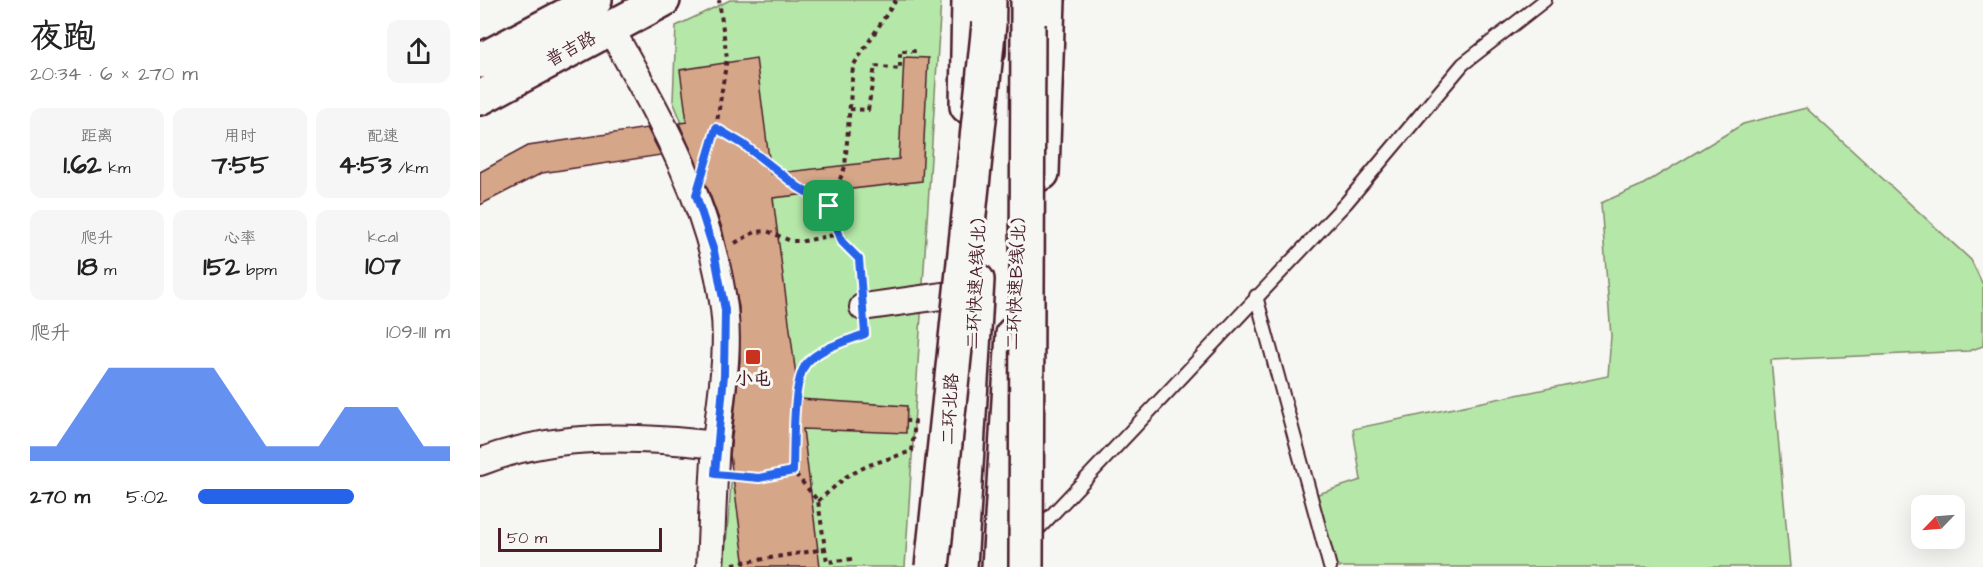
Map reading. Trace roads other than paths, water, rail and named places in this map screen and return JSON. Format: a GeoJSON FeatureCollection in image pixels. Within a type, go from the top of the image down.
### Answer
{"type":"FeatureCollection","features":[{"type":"Feature","properties":{"kind":"main road","name":"普吉路"},"geometry":{"type":"LineString","coordinates":[[480,61],[603,14],[663,0]]}},
{"type":"Feature","properties":{"kind":"main road","name":"二环北路"},"geometry":{"type":"LineString","coordinates":[[940,567],[966,123],[983,8]]}},
{"type":"Feature","properties":{"kind":"main road"},"geometry":{"type":"LineString","coordinates":[[932,567],[983,8]]}},
{"type":"Feature","properties":{"kind":"main road","name":"二环快速A线(北)"},"geometry":{"type":"LineString","coordinates":[[960,567],[983,179],[983,8]]}},
{"type":"Feature","properties":{"kind":"main road"},"geometry":{"type":"LineString","coordinates":[[1016,561],[1035,8]]}},
{"type":"Feature","properties":{"kind":"main road","name":"普吉路"},"geometry":{"type":"LineString","coordinates":[[480,98],[603,14]]}},
{"type":"Feature","properties":{"kind":"street"},"geometry":{"type":"LineString","coordinates":[[603,14],[665,126],[696,195],[714,251],[725,310],[724,375],[715,474],[717,566]]}},
{"type":"Feature","properties":{"kind":"street"},"geometry":{"type":"LineString","coordinates":[[863,307],[956,294]]}},
{"type":"Feature","properties":{"kind":"street"},"geometry":{"type":"LineString","coordinates":[[480,462],[540,445],[589,438],[650,437],[716,445]]}},
{"type":"Feature","properties":{"kind":"lane"},"geometry":{"type":"LineString","coordinates":[[1016,561],[1036,533],[1256,296],[1346,203],[1463,64],[1545,0]]}},
{"type":"Feature","properties":{"kind":"lane"},"geometry":{"type":"LineString","coordinates":[[1256,296],[1330,567]]}},
{"type":"Feature","properties":{"kind":"place","name":"小屯"},"geometry":{"type":"Point","coordinates":[753,357]}}]}
